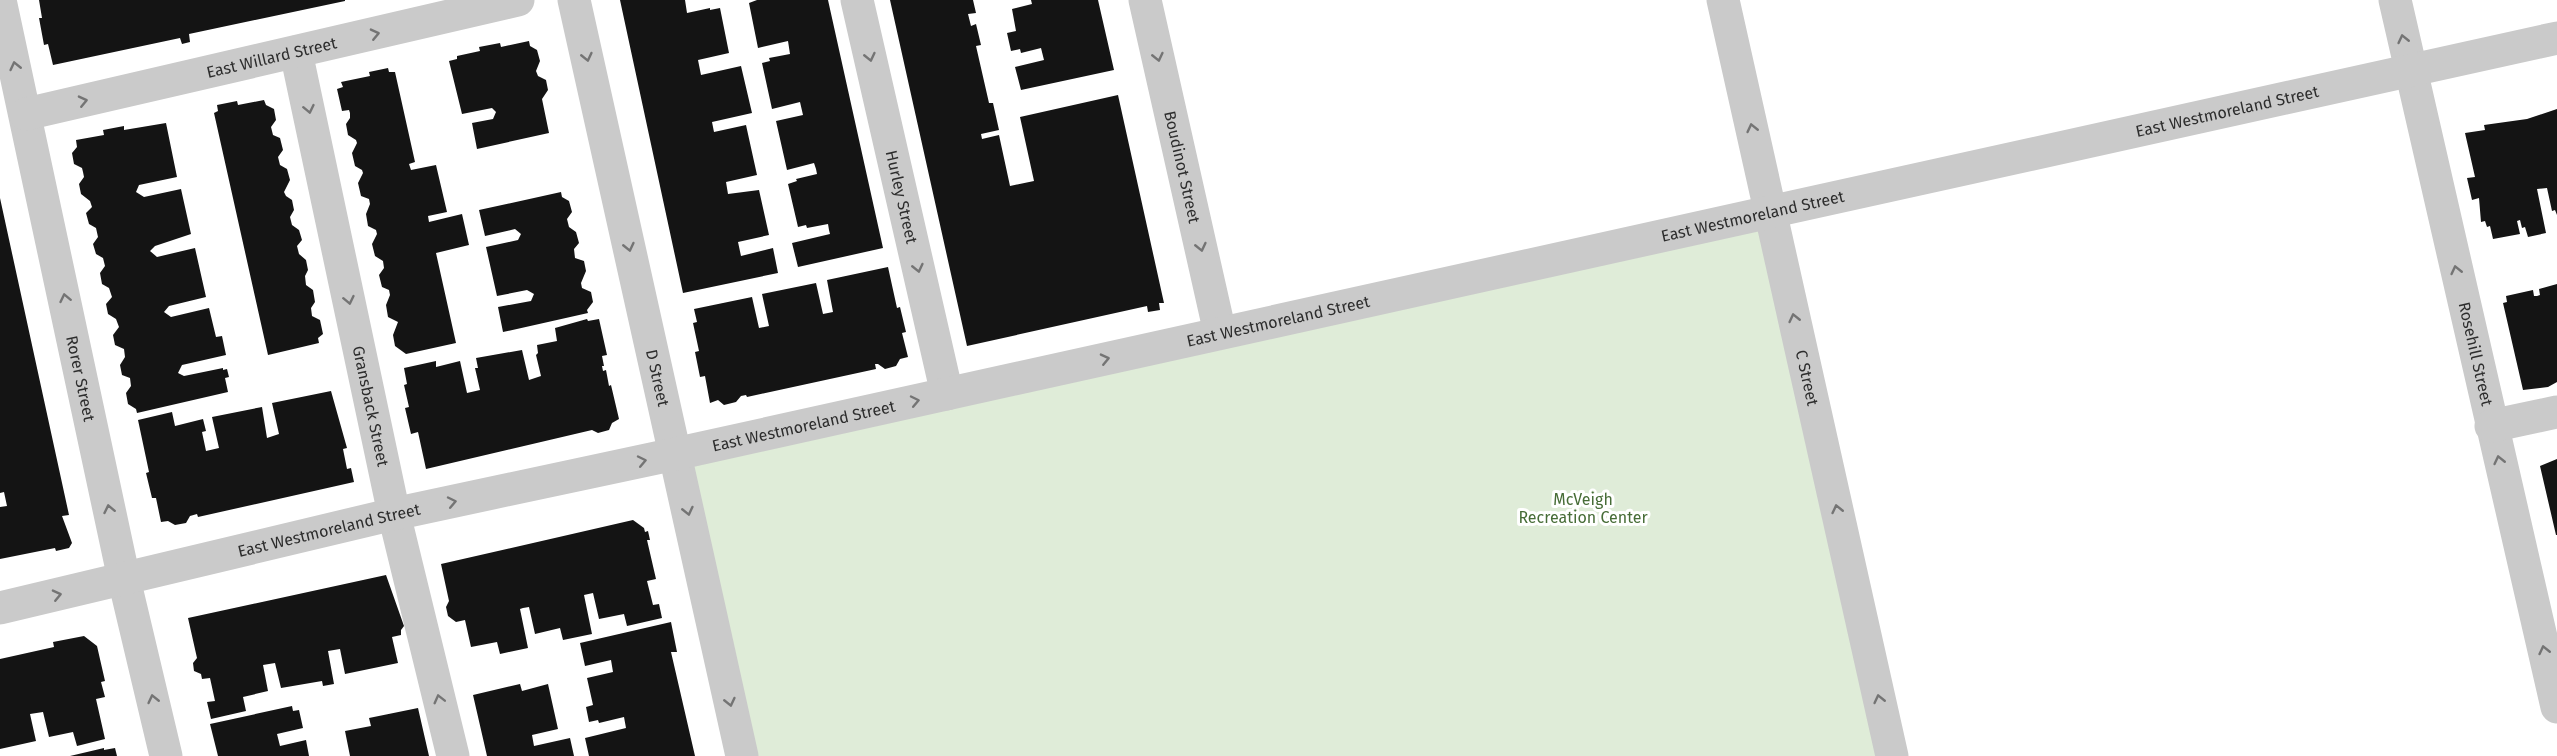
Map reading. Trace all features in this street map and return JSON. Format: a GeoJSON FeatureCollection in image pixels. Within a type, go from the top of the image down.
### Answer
{"type":"FeatureCollection","features":[{"type":"Feature","properties":{"kind":"street","name":"Rorer Street"},"geometry":{"type":"LineString","coordinates":[[0,0],[124,579],[166,756]]}},
{"type":"Feature","properties":{"kind":"street","name":"East Willard Street"},"geometry":{"type":"LineString","coordinates":[[26,114],[518,0]]}},
{"type":"Feature","properties":{"kind":"street","name":"D Street"},"geometry":{"type":"LineString","coordinates":[[574,0],[742,756]]}},
{"type":"Feature","properties":{"kind":"street","name":"Hurley Street"},"geometry":{"type":"LineString","coordinates":[[858,0],[947,394]]}},
{"type":"Feature","properties":{"kind":"street","name":"Boudinot Street"},"geometry":{"type":"LineString","coordinates":[[1145,0],[1220,333]]}},
{"type":"Feature","properties":{"kind":"street","name":"C Street"},"geometry":{"type":"LineString","coordinates":[[1723,0],[1892,756]]}},
{"type":"Feature","properties":{"kind":"street","name":"Rosehill Street"},"geometry":{"type":"LineString","coordinates":[[2395,0],[2557,707]]}},
{"type":"Feature","properties":{"kind":"street","name":"East Westmoreland Street"},"geometry":{"type":"LineString","coordinates":[[0,608],[394,514],[2557,38]]}},
{"type":"Feature","properties":{"kind":"street","name":"Gransback Street"},"geometry":{"type":"LineString","coordinates":[[296,52],[394,514],[453,756]]}},
{"type":"Feature","properties":{"kind":"street"},"geometry":{"type":"LineString","coordinates":[[2491,426],[2557,412]]}},
{"type":"Feature","properties":{"kind":"green space","name":"McVeigh Recreation Center"},"geometry":{"type":"Polygon","coordinates":[[[1771,212],[1892,756],[742,756],[675,454],[1771,212]]]}},
{"type":"Feature","properties":{"kind":"building"},"geometry":{"type":"Polygon","coordinates":[[[39,0],[345,1],[189,34],[190,42],[182,44],[180,38],[53,65],[48,44],[44,45],[39,18],[42,18],[39,0]]]}},
{"type":"Feature","properties":{"kind":"building"},"geometry":{"type":"Polygon","coordinates":[[[620,0],[685,0],[687,13],[720,8],[729,53],[698,60],[701,75],[741,66],[752,113],[712,122],[714,132],[746,125],[757,175],[726,182],[728,194],[759,190],[769,235],[738,242],[741,256],[773,248],[778,273],[683,293],[620,0]]]}},
{"type":"Feature","properties":{"kind":"building"},"geometry":{"type":"Polygon","coordinates":[[[757,0],[828,0],[883,248],[798,267],[792,243],[830,234],[828,224],[807,228],[806,225],[798,227],[788,184],[797,181],[796,179],[817,174],[814,163],[787,170],[776,121],[803,115],[800,102],[772,109],[762,63],[770,61],[769,58],[790,54],[788,41],[758,48],[749,3],[757,0]]]}},
{"type":"Feature","properties":{"kind":"building"},"geometry":{"type":"Polygon","coordinates":[[[890,0],[973,0],[976,13],[968,14],[971,26],[976,24],[981,45],[976,46],[989,103],[993,103],[999,130],[981,134],[982,139],[999,135],[1010,186],[1034,181],[1020,117],[1118,95],[1164,303],[1159,303],[1160,310],[1148,312],[1147,306],[967,346],[890,0]]]}},
{"type":"Feature","properties":{"kind":"building"},"geometry":{"type":"Polygon","coordinates":[[[1031,0],[1098,0],[1114,70],[1021,90],[1015,67],[1044,60],[1041,48],[1021,53],[1020,49],[1011,51],[1007,33],[1016,31],[1012,9],[1032,4],[1031,0]]]}},
{"type":"Feature","properties":{"kind":"building"},"geometry":{"type":"Polygon","coordinates":[[[529,41],[530,46],[537,50],[540,61],[536,71],[538,76],[546,80],[548,90],[542,99],[549,133],[477,149],[472,123],[493,119],[496,112],[492,108],[462,114],[449,61],[457,59],[457,56],[480,51],[479,47],[500,43],[501,47],[529,41]]]}},
{"type":"Feature","properties":{"kind":"building"},"geometry":{"type":"Polygon","coordinates":[[[388,68],[389,72],[395,72],[415,162],[409,164],[411,170],[436,165],[447,212],[428,216],[429,222],[462,214],[469,245],[436,253],[456,343],[406,354],[395,346],[393,335],[398,322],[388,317],[386,305],[390,295],[389,290],[382,287],[379,275],[384,268],[383,261],[375,256],[372,244],[377,234],[376,230],[368,226],[366,214],[370,204],[369,199],[361,196],[358,183],[363,173],[355,166],[352,153],[357,143],[348,135],[346,124],[350,113],[349,110],[342,111],[337,89],[343,87],[341,82],[370,76],[369,72],[388,68]]]}},
{"type":"Feature","properties":{"kind":"building"},"geometry":{"type":"Polygon","coordinates":[[[264,100],[266,105],[274,109],[276,120],[271,127],[273,135],[280,138],[283,150],[278,157],[280,165],[287,169],[290,180],[284,192],[292,200],[294,210],[290,217],[292,225],[299,230],[302,240],[297,246],[299,254],[306,260],[308,270],[305,276],[306,285],[313,290],[315,302],[311,308],[312,316],[320,320],[323,334],[318,338],[319,343],[268,355],[214,113],[218,111],[217,105],[237,101],[238,105],[264,100]]]}},
{"type":"Feature","properties":{"kind":"building"},"geometry":{"type":"Polygon","coordinates":[[[2557,109],[2557,215],[2555,210],[2552,211],[2547,188],[2537,189],[2546,233],[2528,237],[2520,220],[2517,221],[2520,234],[2493,239],[2490,226],[2487,227],[2485,221],[2481,222],[2479,198],[2472,200],[2467,178],[2475,177],[2465,133],[2485,130],[2484,125],[2527,119],[2557,109]]]}},
{"type":"Feature","properties":{"kind":"building"},"geometry":{"type":"Polygon","coordinates":[[[166,123],[177,177],[139,185],[136,192],[144,197],[181,189],[191,234],[155,246],[150,251],[157,257],[195,248],[206,297],[169,306],[164,312],[171,317],[209,308],[216,337],[222,336],[226,355],[182,365],[178,373],[184,376],[227,369],[229,377],[225,378],[228,392],[137,413],[136,409],[128,404],[126,393],[131,386],[130,378],[122,375],[120,365],[125,357],[124,349],[115,345],[113,335],[119,327],[116,319],[108,314],[106,304],[112,297],[109,288],[102,284],[100,273],[105,266],[103,258],[96,254],[93,244],[98,237],[96,228],[89,224],[86,213],[92,207],[90,201],[81,194],[79,184],[84,177],[83,172],[82,168],[74,164],[72,153],[77,147],[76,140],[104,135],[103,130],[124,126],[124,130],[166,123]]]}},
{"type":"Feature","properties":{"kind":"building"},"geometry":{"type":"Polygon","coordinates":[[[561,192],[562,197],[569,201],[572,212],[567,219],[569,227],[576,232],[579,243],[574,249],[575,258],[584,261],[586,271],[581,283],[582,288],[591,292],[593,302],[587,310],[588,313],[503,332],[498,307],[531,301],[534,294],[527,290],[497,296],[486,247],[518,240],[521,234],[515,229],[485,236],[479,210],[561,192]]]}},
{"type":"Feature","properties":{"kind":"building"},"geometry":{"type":"Polygon","coordinates":[[[0,198],[69,515],[62,516],[72,543],[69,548],[56,551],[55,548],[0,559],[0,507],[7,506],[4,492],[0,493],[0,198]]]}},
{"type":"Feature","properties":{"kind":"building"},"geometry":{"type":"Polygon","coordinates":[[[888,267],[897,308],[900,307],[906,332],[902,333],[908,357],[900,359],[896,366],[885,369],[875,364],[876,369],[747,397],[746,395],[741,396],[736,402],[724,405],[718,400],[710,403],[705,376],[700,377],[695,352],[699,351],[693,323],[697,322],[694,309],[752,297],[759,328],[769,326],[762,294],[816,283],[823,314],[833,312],[827,280],[888,267]]]}},
{"type":"Feature","properties":{"kind":"building"},"geometry":{"type":"Polygon","coordinates":[[[2557,284],[2557,382],[2548,387],[2523,390],[2503,303],[2507,302],[2506,296],[2533,290],[2534,296],[2537,296],[2540,295],[2539,289],[2557,284]]]}},
{"type":"Feature","properties":{"kind":"building"},"geometry":{"type":"Polygon","coordinates":[[[587,319],[588,321],[599,319],[607,355],[602,356],[604,366],[602,366],[603,371],[606,370],[609,386],[611,385],[619,419],[612,423],[609,430],[598,433],[592,430],[426,469],[418,432],[411,434],[405,408],[409,407],[404,385],[407,384],[404,368],[436,361],[436,367],[460,361],[467,393],[480,390],[475,368],[478,368],[476,358],[522,350],[529,380],[541,376],[536,355],[537,345],[557,341],[555,328],[587,319]]]}},
{"type":"Feature","properties":{"kind":"building"},"geometry":{"type":"Polygon","coordinates":[[[331,391],[347,448],[343,449],[347,469],[351,468],[354,482],[198,517],[197,514],[190,516],[186,523],[175,525],[168,521],[161,522],[156,498],[152,498],[146,473],[149,472],[138,420],[172,412],[175,426],[203,419],[206,431],[202,432],[206,451],[219,448],[212,417],[262,407],[267,438],[279,434],[272,403],[331,391]]]}},
{"type":"Feature","properties":{"kind":"building"},"geometry":{"type":"Polygon","coordinates":[[[2557,459],[2557,535],[2556,535],[2540,466],[2557,459]]]}},
{"type":"Feature","properties":{"kind":"building"},"geometry":{"type":"Polygon","coordinates":[[[633,520],[644,528],[645,532],[648,531],[650,540],[647,540],[656,579],[647,581],[653,605],[659,604],[662,618],[627,626],[624,614],[599,619],[593,593],[584,595],[592,634],[563,640],[560,628],[535,634],[529,607],[523,608],[520,609],[528,648],[500,654],[497,642],[471,647],[465,620],[456,622],[448,616],[446,607],[449,601],[441,564],[633,520]]]}},
{"type":"Feature","properties":{"kind":"building"},"geometry":{"type":"Polygon","coordinates":[[[386,575],[404,626],[401,635],[392,637],[398,663],[345,674],[340,649],[328,651],[334,684],[323,686],[322,681],[281,688],[275,663],[263,665],[268,691],[243,697],[246,711],[211,719],[207,702],[215,701],[210,678],[202,679],[201,674],[194,671],[193,663],[197,658],[188,618],[386,575]]]}},
{"type":"Feature","properties":{"kind":"building"},"geometry":{"type":"Polygon","coordinates":[[[671,622],[677,652],[671,652],[695,756],[589,756],[585,738],[626,728],[624,717],[599,723],[598,720],[589,722],[586,707],[593,705],[587,678],[613,672],[611,660],[585,666],[580,643],[671,622]]]}},
{"type":"Feature","properties":{"kind":"building"},"geometry":{"type":"Polygon","coordinates":[[[84,636],[97,646],[105,681],[101,682],[105,697],[96,699],[105,739],[77,746],[73,732],[49,737],[43,712],[30,714],[36,741],[0,749],[0,659],[54,647],[53,642],[84,636]]]}},
{"type":"Feature","properties":{"kind":"building"},"geometry":{"type":"Polygon","coordinates":[[[520,684],[522,691],[548,684],[558,729],[532,735],[534,746],[570,738],[574,756],[487,756],[473,695],[520,684]]]}},
{"type":"Feature","properties":{"kind":"building"},"geometry":{"type":"Polygon","coordinates":[[[292,706],[293,711],[299,710],[303,728],[277,734],[280,746],[306,740],[309,756],[218,756],[210,724],[292,706]]]}},
{"type":"Feature","properties":{"kind":"building"},"geometry":{"type":"Polygon","coordinates":[[[418,708],[429,756],[350,756],[345,731],[371,726],[369,718],[418,708]]]}},
{"type":"Feature","properties":{"kind":"building"},"geometry":{"type":"Polygon","coordinates":[[[104,748],[104,750],[115,748],[117,756],[70,756],[104,748]]]}}]}
